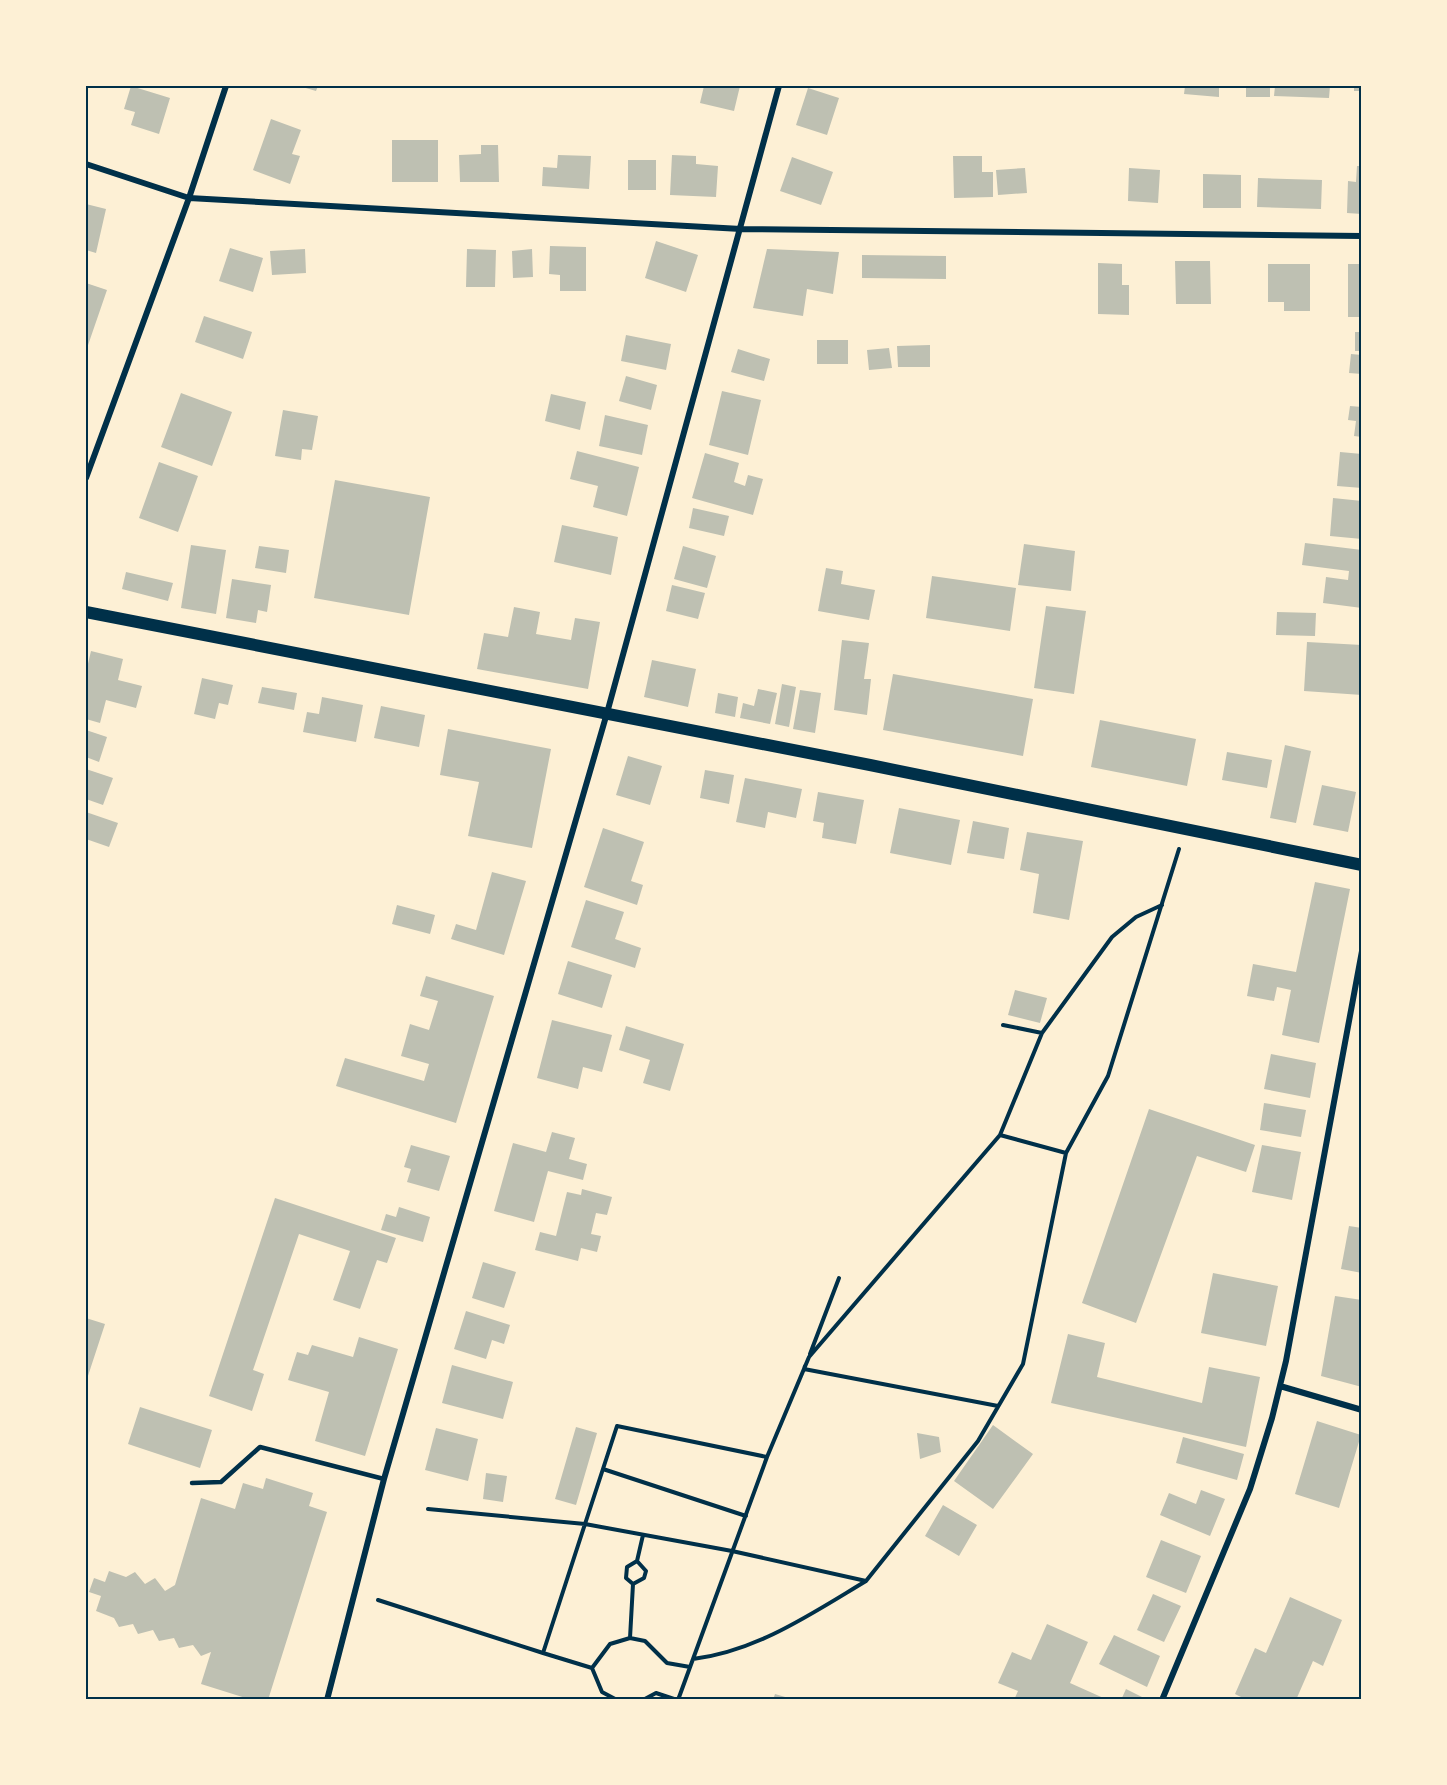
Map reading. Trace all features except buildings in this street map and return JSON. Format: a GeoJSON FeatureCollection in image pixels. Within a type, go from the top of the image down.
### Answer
{"type":"FeatureCollection","features":[{"type":"Feature","properties":{"kind":"main road"},"geometry":{"type":"LineString","coordinates":[[86,612],[607,713],[1362,865]]}},
{"type":"Feature","properties":{"kind":"street"},"geometry":{"type":"LineString","coordinates":[[86,478],[189,198],[226,86]]}},
{"type":"Feature","properties":{"kind":"street"},"geometry":{"type":"LineString","coordinates":[[327,1700],[384,1479],[607,713],[779,86]]}},
{"type":"Feature","properties":{"kind":"street"},"geometry":{"type":"LineString","coordinates":[[86,164],[189,198],[741,229],[1362,236]]}},
{"type":"Feature","properties":{"kind":"street"},"geometry":{"type":"LineString","coordinates":[[1162,1700],[1250,1489],[1280,1386],[1362,951]]}},
{"type":"Feature","properties":{"kind":"street"},"geometry":{"type":"LineString","coordinates":[[1280,1386],[1362,1410]]}},
{"type":"Feature","properties":{"kind":"lane"},"geometry":{"type":"LineString","coordinates":[[192,1484],[221,1482],[260,1447],[384,1479]]}},
{"type":"Feature","properties":{"kind":"path"},"geometry":{"type":"LineString","coordinates":[[693,1659],[722,1655],[764,1640],[866,1581],[978,1440],[1023,1364],[1066,1153],[1108,1076],[1179,849]]}},
{"type":"Feature","properties":{"kind":"path"},"geometry":{"type":"LineString","coordinates":[[643,1700],[656,1693],[678,1700],[767,1457],[809,1357],[1000,1135],[1042,1034],[1112,936],[1136,917],[1163,905]]}},
{"type":"Feature","properties":{"kind":"path"},"geometry":{"type":"LineString","coordinates":[[1003,1025],[1042,1034]]}},
{"type":"Feature","properties":{"kind":"path"},"geometry":{"type":"LineString","coordinates":[[1000,1135],[1066,1153]]}},
{"type":"Feature","properties":{"kind":"path"},"geometry":{"type":"LineString","coordinates":[[804,1369],[839,1278]]}},
{"type":"Feature","properties":{"kind":"path"},"geometry":{"type":"LineString","coordinates":[[804,1369],[998,1406]]}},
{"type":"Feature","properties":{"kind":"path"},"geometry":{"type":"LineString","coordinates":[[543,1653],[617,1426],[767,1457]]}},
{"type":"Feature","properties":{"kind":"path"},"geometry":{"type":"LineString","coordinates":[[603,1469],[746,1516]]}},
{"type":"Feature","properties":{"kind":"path"},"geometry":{"type":"LineString","coordinates":[[428,1509],[585,1524],[732,1551],[866,1581]]}},
{"type":"Feature","properties":{"kind":"path"},"geometry":{"type":"LineString","coordinates":[[633,1584],[644,1578],[645,1571],[638,1561],[643,1535]]}},
{"type":"Feature","properties":{"kind":"path"},"geometry":{"type":"LineString","coordinates":[[633,1584],[626,1578],[627,1567],[638,1561]]}},
{"type":"Feature","properties":{"kind":"path"},"geometry":{"type":"LineString","coordinates":[[630,1638],[633,1584]]}},
{"type":"Feature","properties":{"kind":"path"},"geometry":{"type":"LineString","coordinates":[[378,1600],[592,1668]]}},
{"type":"Feature","properties":{"kind":"path"},"geometry":{"type":"LineString","coordinates":[[592,1668],[610,1644],[630,1638],[645,1641],[667,1663],[690,1667]]}},
{"type":"Feature","properties":{"kind":"path"},"geometry":{"type":"LineString","coordinates":[[592,1668],[602,1692],[617,1700]]}}]}
